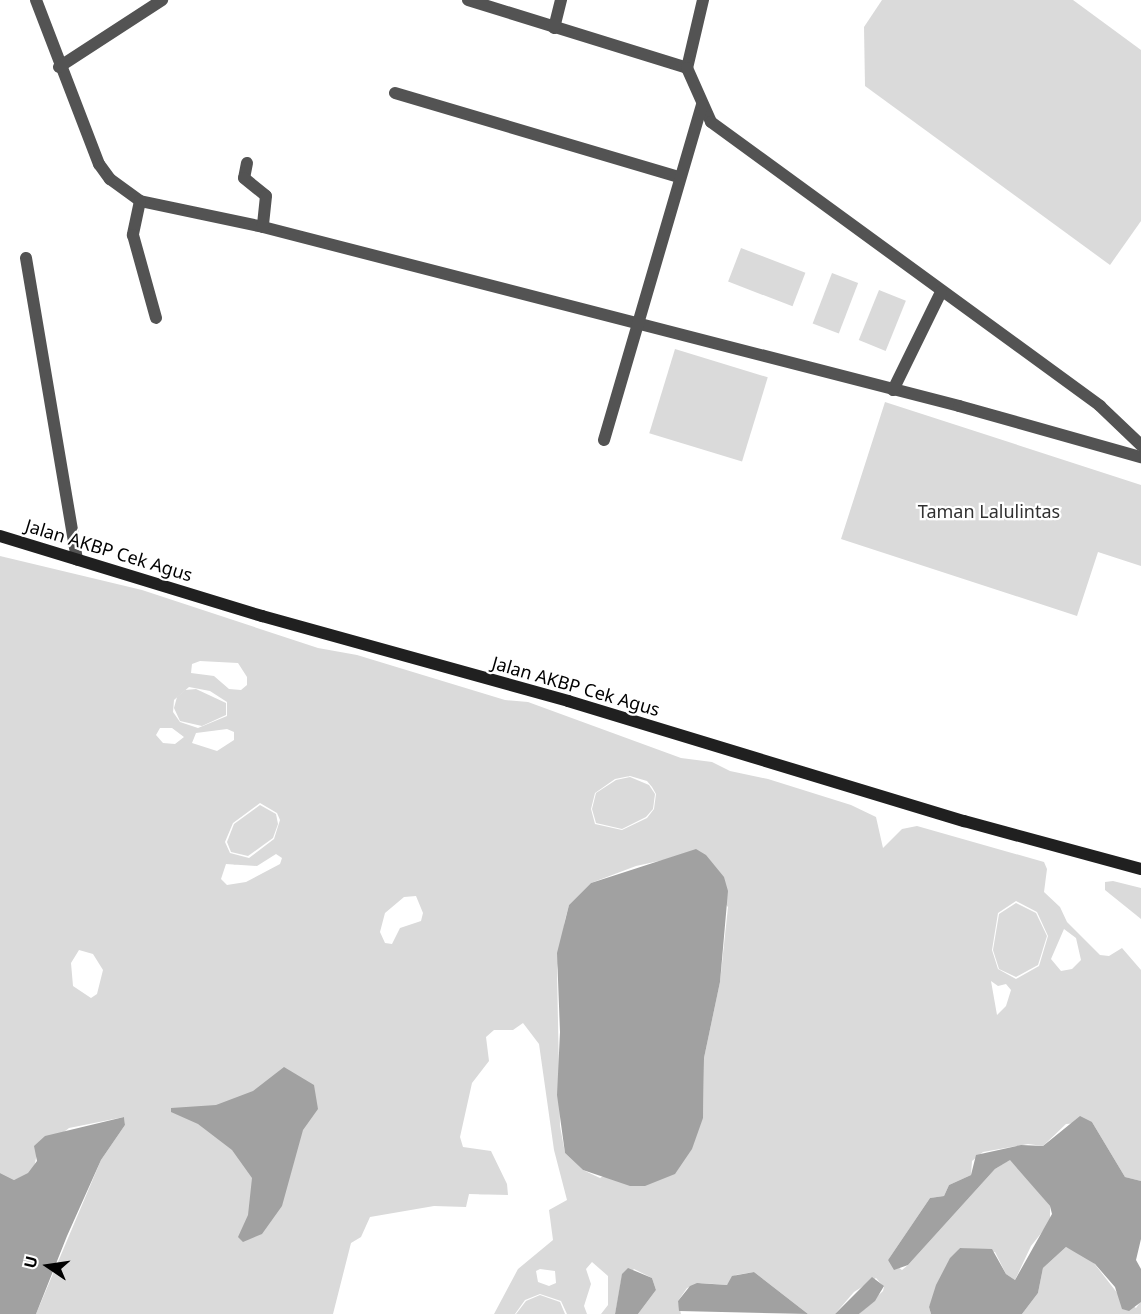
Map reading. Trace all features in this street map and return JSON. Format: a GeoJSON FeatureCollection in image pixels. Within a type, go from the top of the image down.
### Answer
{"type":"FeatureCollection","features":[{"type":"Feature","properties":{"kind":"main road","name":"Jalan AKBP Cek Agus"},"geometry":{"type":"LineString","coordinates":[[0,536],[568,701],[964,821],[1141,869]]}},
{"type":"Feature","properties":{"kind":"street"},"geometry":{"type":"LineString","coordinates":[[36,0],[59,67],[99,164],[110,179],[140,201],[263,227],[639,327],[893,390],[1141,457]]}},
{"type":"Feature","properties":{"kind":"street"},"geometry":{"type":"LineString","coordinates":[[59,67],[162,0]]}},
{"type":"Feature","properties":{"kind":"street"},"geometry":{"type":"LineString","coordinates":[[468,0],[687,68]]}},
{"type":"Feature","properties":{"kind":"street"},"geometry":{"type":"LineString","coordinates":[[554,28],[561,0]]}},
{"type":"Feature","properties":{"kind":"street"},"geometry":{"type":"LineString","coordinates":[[703,0],[687,68],[711,122],[1100,406],[1141,445]]}},
{"type":"Feature","properties":{"kind":"street"},"geometry":{"type":"LineString","coordinates":[[396,93],[678,177]]}},
{"type":"Feature","properties":{"kind":"street"},"geometry":{"type":"LineString","coordinates":[[604,440],[639,327],[678,177],[702,105]]}},
{"type":"Feature","properties":{"kind":"street"},"geometry":{"type":"LineString","coordinates":[[248,163],[244,178],[266,196],[263,227]]}},
{"type":"Feature","properties":{"kind":"street"},"geometry":{"type":"LineString","coordinates":[[140,201],[133,235],[156,318]]}},
{"type":"Feature","properties":{"kind":"street"},"geometry":{"type":"LineString","coordinates":[[26,258],[77,560]]}},
{"type":"Feature","properties":{"kind":"street"},"geometry":{"type":"LineString","coordinates":[[893,390],[941,292]]}},
{"type":"Feature","properties":{"kind":"green space"},"geometry":{"type":"Polygon","coordinates":[[[882,0],[1073,0],[1141,50],[1141,221],[1110,265],[865,86],[864,27],[882,0]]]}},
{"type":"Feature","properties":{"kind":"green space"},"geometry":{"type":"Polygon","coordinates":[[[741,248],[805,273],[793,306],[728,282],[741,248]]]}},
{"type":"Feature","properties":{"kind":"green space"},"geometry":{"type":"Polygon","coordinates":[[[832,273],[858,283],[839,333],[813,323],[832,273]]]}},
{"type":"Feature","properties":{"kind":"green space"},"geometry":{"type":"Polygon","coordinates":[[[879,290],[906,301],[886,351],[859,340],[879,290]]]}},
{"type":"Feature","properties":{"kind":"green space"},"geometry":{"type":"Polygon","coordinates":[[[675,349],[768,377],[742,462],[649,433],[675,349]]]}},
{"type":"Feature","properties":{"kind":"green space","name":"Taman Lalulintas"},"geometry":{"type":"Polygon","coordinates":[[[885,402],[1141,485],[1141,566],[1098,552],[1077,616],[841,539],[885,402]]]}},
{"type":"Feature","properties":{"kind":"green space"},"geometry":{"type":"Polygon","coordinates":[[[0,556],[142,590],[318,648],[357,655],[505,700],[528,702],[681,758],[712,762],[730,771],[768,779],[851,805],[876,817],[883,848],[902,829],[917,826],[1044,862],[1047,869],[1044,892],[1060,907],[1067,922],[1100,955],[1109,956],[1122,948],[1141,970],[1141,1181],[1125,1177],[1092,1122],[1066,1124],[1043,1146],[1028,1144],[983,1152],[972,1161],[971,1175],[949,1185],[944,1196],[930,1198],[888,1260],[902,1270],[995,1169],[1011,1159],[1050,1206],[1050,1222],[1031,1246],[1015,1280],[1006,1274],[995,1252],[960,1248],[947,1265],[929,1307],[931,1314],[859,1314],[883,1291],[884,1287],[876,1278],[854,1292],[835,1314],[808,1314],[754,1272],[736,1275],[727,1285],[701,1283],[687,1288],[678,1301],[681,1314],[638,1314],[656,1290],[652,1278],[634,1269],[621,1282],[615,1314],[601,1314],[608,1305],[608,1276],[592,1262],[586,1269],[591,1284],[584,1306],[587,1314],[567,1314],[561,1301],[540,1294],[525,1300],[515,1314],[494,1314],[518,1269],[553,1240],[549,1210],[567,1200],[554,1150],[539,1044],[523,1023],[513,1030],[494,1030],[486,1037],[489,1061],[472,1083],[460,1137],[463,1147],[491,1151],[507,1184],[508,1195],[469,1194],[466,1207],[434,1206],[370,1217],[361,1237],[351,1243],[333,1314],[36,1314],[101,1160],[125,1125],[124,1117],[69,1128],[37,1153],[34,1168],[28,1174],[14,1180],[0,1173],[0,556]],[[200,661],[192,664],[191,673],[214,676],[229,689],[241,690],[247,685],[247,677],[238,663],[200,661]],[[189,687],[174,700],[173,712],[180,722],[198,728],[227,716],[227,702],[210,691],[189,687]],[[160,728],[156,735],[163,743],[175,744],[184,737],[172,728],[160,728]],[[227,729],[196,733],[192,743],[217,751],[234,740],[234,732],[227,729]],[[630,776],[615,779],[595,793],[591,809],[595,824],[622,830],[647,818],[654,809],[656,794],[652,787],[647,781],[630,776]],[[260,803],[233,823],[225,842],[230,853],[249,858],[274,839],[280,820],[277,813],[260,803]],[[276,854],[257,866],[226,864],[221,879],[227,885],[246,882],[280,864],[282,858],[276,854]],[[682,856],[636,866],[591,883],[569,905],[557,969],[560,1126],[565,1153],[583,1170],[600,1178],[703,1118],[704,1058],[720,982],[728,907],[682,856]],[[416,896],[404,897],[385,913],[380,932],[385,943],[392,944],[400,928],[421,921],[423,913],[416,896]],[[1016,901],[998,913],[992,950],[998,969],[1016,979],[1039,966],[1048,936],[1037,912],[1016,901]],[[1064,929],[1051,959],[1061,971],[1072,969],[1081,960],[1076,938],[1064,929]],[[79,950],[71,963],[73,986],[91,998],[97,994],[103,970],[93,954],[79,950]],[[991,981],[997,1015],[1006,1006],[1011,990],[1006,984],[998,986],[991,981]],[[540,1269],[536,1271],[538,1282],[549,1286],[556,1283],[555,1271],[540,1269]]]}},
{"type":"Feature","properties":{"kind":"green space"},"geometry":{"type":"Polygon","coordinates":[[[196,689],[226,703],[226,715],[202,726],[180,721],[174,708],[177,697],[185,690],[196,689]]]}},
{"type":"Feature","properties":{"kind":"green space"},"geometry":{"type":"Polygon","coordinates":[[[630,777],[649,785],[655,794],[653,809],[646,817],[622,829],[596,823],[592,809],[596,793],[616,780],[630,777]]]}},
{"type":"Feature","properties":{"kind":"green space"},"geometry":{"type":"Polygon","coordinates":[[[260,805],[276,814],[278,824],[273,838],[248,856],[231,852],[227,842],[234,824],[260,805]]]}},
{"type":"Feature","properties":{"kind":"green space"},"geometry":{"type":"Polygon","coordinates":[[[1113,881],[1141,888],[1141,919],[1105,890],[1105,882],[1113,881]]]}},
{"type":"Feature","properties":{"kind":"green space"},"geometry":{"type":"Polygon","coordinates":[[[1016,903],[1036,913],[1047,936],[1038,965],[1016,977],[999,969],[993,950],[999,914],[1016,903]]]}},
{"type":"Feature","properties":{"kind":"green space"},"geometry":{"type":"Polygon","coordinates":[[[1066,1247],[1090,1258],[1118,1294],[1136,1308],[1141,1301],[1141,1314],[1022,1314],[1038,1293],[1043,1268],[1066,1247]]]}},
{"type":"Feature","properties":{"kind":"green space"},"geometry":{"type":"Polygon","coordinates":[[[540,1295],[560,1302],[565,1314],[516,1314],[526,1301],[540,1295]]]}},
{"type":"Feature","properties":{"kind":"shaded area"},"geometry":{"type":"Polygon","coordinates":[[[696,849],[706,855],[724,877],[728,891],[720,982],[704,1058],[703,1118],[692,1149],[675,1174],[645,1186],[630,1186],[583,1170],[565,1153],[557,1095],[560,1032],[557,953],[569,905],[591,883],[696,849]]]}},
{"type":"Feature","properties":{"kind":"shaded area"},"geometry":{"type":"Polygon","coordinates":[[[284,1067],[314,1085],[318,1109],[303,1130],[282,1206],[262,1234],[243,1242],[238,1237],[248,1215],[252,1178],[232,1150],[198,1124],[171,1112],[171,1108],[216,1105],[253,1091],[284,1067]]]}},
{"type":"Feature","properties":{"kind":"shaded area"},"geometry":{"type":"Polygon","coordinates":[[[1080,1116],[1092,1122],[1125,1177],[1141,1181],[1141,1239],[1136,1260],[1141,1269],[1141,1302],[1129,1311],[1122,1309],[1115,1287],[1095,1264],[1066,1247],[1043,1268],[1038,1293],[1022,1314],[931,1314],[929,1307],[936,1285],[950,1258],[960,1248],[992,1249],[1006,1274],[1015,1280],[1052,1214],[1050,1206],[1010,1160],[995,1169],[908,1265],[894,1270],[888,1260],[930,1198],[944,1196],[949,1185],[971,1175],[976,1155],[1021,1145],[1043,1146],[1080,1116]]]}},
{"type":"Feature","properties":{"kind":"shaded area"},"geometry":{"type":"Polygon","coordinates":[[[124,1117],[125,1125],[101,1160],[36,1314],[0,1314],[0,1173],[14,1180],[28,1173],[37,1161],[34,1146],[45,1136],[124,1117]]]}},
{"type":"Feature","properties":{"kind":"shaded area"},"geometry":{"type":"Polygon","coordinates":[[[628,1268],[652,1278],[656,1290],[638,1314],[615,1314],[622,1274],[628,1268]]]}},
{"type":"Feature","properties":{"kind":"shaded area"},"geometry":{"type":"Polygon","coordinates":[[[754,1272],[808,1314],[679,1311],[678,1301],[690,1286],[697,1283],[727,1285],[732,1276],[754,1272]]]}},
{"type":"Feature","properties":{"kind":"shaded area"},"geometry":{"type":"Polygon","coordinates":[[[872,1277],[884,1286],[875,1301],[859,1314],[835,1314],[872,1277]]]}}]}
